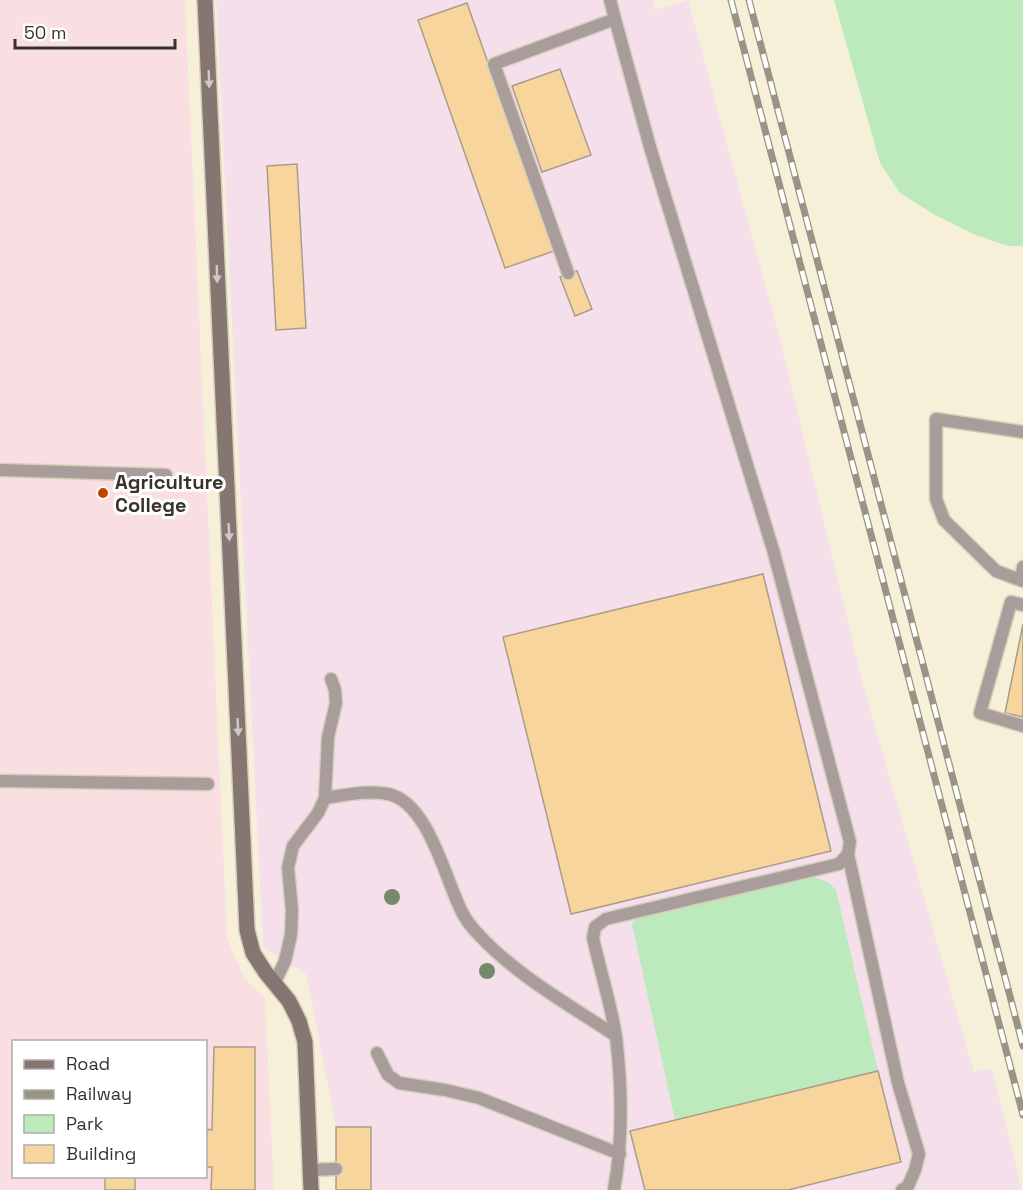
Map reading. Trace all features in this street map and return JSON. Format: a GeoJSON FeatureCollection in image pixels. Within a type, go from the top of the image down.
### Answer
{"type":"FeatureCollection","features":[{"type":"Feature","properties":{"kind":"main road"},"geometry":{"type":"LineString","coordinates":[[205,0],[247,930],[253,953],[289,1001],[299,1021],[305,1042],[310,1190]]}},
{"type":"Feature","properties":{"kind":"lane"},"geometry":{"type":"LineString","coordinates":[[610,0],[650,147],[774,553],[850,842],[848,854],[898,1083],[919,1154],[908,1186],[902,1190]]}},
{"type":"Feature","properties":{"kind":"lane"},"geometry":{"type":"LineString","coordinates":[[568,273],[494,64],[615,19]]}},
{"type":"Feature","properties":{"kind":"lane"},"geometry":{"type":"LineString","coordinates":[[1023,432],[936,420],[936,499],[944,520],[996,571],[1022,581],[1023,567]]}},
{"type":"Feature","properties":{"kind":"lane"},"geometry":{"type":"LineString","coordinates":[[0,470],[166,476]]}},
{"type":"Feature","properties":{"kind":"lane"},"geometry":{"type":"LineString","coordinates":[[1023,605],[1011,602],[980,713],[1023,726]]}},
{"type":"Feature","properties":{"kind":"lane"},"geometry":{"type":"LineString","coordinates":[[274,984],[285,961],[291,935],[292,910],[288,868],[293,846],[318,813],[325,798],[328,737],[336,703],[331,679]]}},
{"type":"Feature","properties":{"kind":"lane"},"geometry":{"type":"LineString","coordinates":[[0,781],[208,784]]}},
{"type":"Feature","properties":{"kind":"lane"},"geometry":{"type":"LineString","coordinates":[[325,798],[367,792],[391,794],[411,806],[424,824],[462,912],[478,934],[504,960],[616,1036]]}},
{"type":"Feature","properties":{"kind":"lane"},"geometry":{"type":"LineString","coordinates":[[614,1190],[620,1154],[620,1090],[616,1036],[593,938],[595,927],[606,919],[839,864],[848,854]]}},
{"type":"Feature","properties":{"kind":"lane"},"geometry":{"type":"LineString","coordinates":[[376,1053],[388,1075],[399,1083],[479,1098],[620,1154]]}},
{"type":"Feature","properties":{"kind":"lane"},"geometry":{"type":"LineString","coordinates":[[309,1170],[336,1169]]}},
{"type":"Feature","properties":{"kind":"shaded area","name":"Agriculture College"},"geometry":{"type":"Polygon","coordinates":[[[0,0],[185,0],[227,938],[243,976],[265,998],[274,1190],[0,1190],[0,0]]]}},
{"type":"Feature","properties":{"kind":"shaded area"},"geometry":{"type":"Polygon","coordinates":[[[216,0],[653,0],[655,10],[688,0],[780,339],[864,688],[974,1072],[992,1068],[1022,1190],[336,1190],[336,1127],[306,974],[263,947],[216,0]]]}},
{"type":"Feature","properties":{"kind":"green space"},"geometry":{"type":"Polygon","coordinates":[[[834,0],[1023,0],[1023,246],[1008,246],[973,234],[935,215],[900,193],[880,163],[834,0]]]}},
{"type":"Feature","properties":{"kind":"green space"},"geometry":{"type":"Polygon","coordinates":[[[811,876],[828,882],[836,890],[878,1071],[675,1120],[632,924],[637,918],[811,876]]]}},
{"type":"Feature","properties":{"kind":"building"},"geometry":{"type":"Polygon","coordinates":[[[467,3],[554,251],[505,268],[418,20],[467,3]]]}},
{"type":"Feature","properties":{"kind":"building"},"geometry":{"type":"Polygon","coordinates":[[[560,69],[591,155],[542,172],[512,86],[560,69]]]}},
{"type":"Feature","properties":{"kind":"building"},"geometry":{"type":"Polygon","coordinates":[[[297,164],[306,328],[276,330],[267,166],[297,164]]]}},
{"type":"Feature","properties":{"kind":"building"},"geometry":{"type":"Polygon","coordinates":[[[577,271],[592,309],[575,316],[560,277],[577,271]]]}},
{"type":"Feature","properties":{"kind":"building"},"geometry":{"type":"Polygon","coordinates":[[[763,574],[831,851],[571,914],[503,637],[763,574]]]}},
{"type":"Feature","properties":{"kind":"building"},"geometry":{"type":"Polygon","coordinates":[[[1023,624],[1023,717],[1005,713],[1023,624]]]}},
{"type":"Feature","properties":{"kind":"building"},"geometry":{"type":"Polygon","coordinates":[[[214,1047],[255,1047],[255,1190],[211,1190],[212,1167],[207,1167],[207,1129],[212,1130],[214,1047]]]}},
{"type":"Feature","properties":{"kind":"building"},"geometry":{"type":"Polygon","coordinates":[[[878,1071],[901,1162],[788,1190],[645,1190],[630,1131],[878,1071]]]}},
{"type":"Feature","properties":{"kind":"building"},"geometry":{"type":"Polygon","coordinates":[[[336,1127],[371,1127],[371,1190],[336,1190],[336,1127]]]}},
{"type":"Feature","properties":{"kind":"building"},"geometry":{"type":"Polygon","coordinates":[[[105,1178],[135,1178],[135,1190],[105,1190],[105,1178]]]}},
{"type":"Feature","properties":{"kind":"railway"},"geometry":{"type":"LineString","coordinates":[[731,0],[1023,1115]]}},
{"type":"Feature","properties":{"kind":"railway"},"geometry":{"type":"LineString","coordinates":[[749,0],[1023,1046]]}},
{"type":"Feature","properties":{"kind":"place","name":"Agriculture College"},"geometry":{"type":"Point","coordinates":[103,493]}}]}
